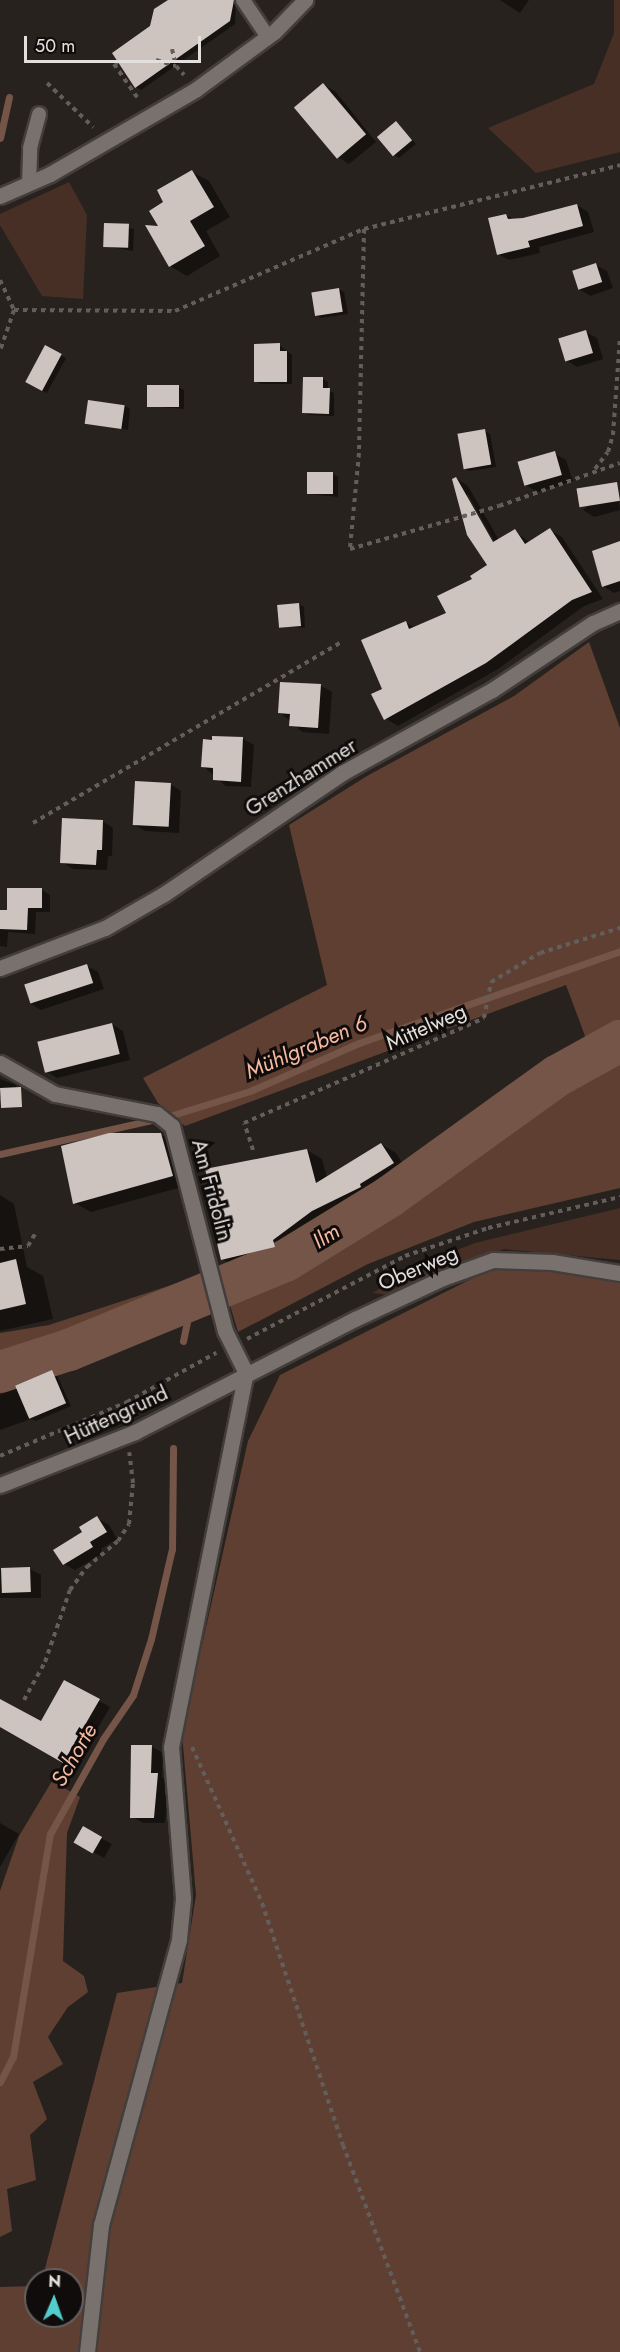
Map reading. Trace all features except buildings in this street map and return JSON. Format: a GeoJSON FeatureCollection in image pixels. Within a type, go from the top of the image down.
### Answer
{"type":"FeatureCollection","features":[{"type":"Feature","properties":{"kind":"street"},"geometry":{"type":"LineString","coordinates":[[0,196],[30,184],[195,90],[268,37],[305,0]]}},
{"type":"Feature","properties":{"kind":"street","name":"Grenzhammer"},"geometry":{"type":"LineString","coordinates":[[0,968],[105,928],[164,894],[342,773],[492,690],[593,622],[620,610]]}},
{"type":"Feature","properties":{"kind":"street","name":"Am Fridolin"},"geometry":{"type":"LineString","coordinates":[[0,1063],[55,1094],[157,1114],[172,1126],[225,1331],[246,1373]]}},
{"type":"Feature","properties":{"kind":"street","name":"Oberweg"},"geometry":{"type":"LineString","coordinates":[[246,1373],[443,1278],[493,1260],[552,1262],[620,1273]]}},
{"type":"Feature","properties":{"kind":"street"},"geometry":{"type":"LineString","coordinates":[[87,2352],[100,2225],[179,1939],[183,1898],[171,1747],[232,1429],[246,1373]]}},
{"type":"Feature","properties":{"kind":"street","name":"Hüttengrund"},"geometry":{"type":"LineString","coordinates":[[0,1485],[126,1436],[246,1373]]}},
{"type":"Feature","properties":{"kind":"lane"},"geometry":{"type":"LineString","coordinates":[[243,0],[268,37]]}},
{"type":"Feature","properties":{"kind":"lane"},"geometry":{"type":"LineString","coordinates":[[30,184],[30,148],[39,114]]}},
{"type":"Feature","properties":{"kind":"path"},"geometry":{"type":"LineString","coordinates":[[172,49],[176,66],[195,90]]}},
{"type":"Feature","properties":{"kind":"path"},"geometry":{"type":"LineString","coordinates":[[156,60],[176,66]]}},
{"type":"Feature","properties":{"kind":"path"},"geometry":{"type":"LineString","coordinates":[[118,62],[114,64],[139,100]]}},
{"type":"Feature","properties":{"kind":"path"},"geometry":{"type":"LineString","coordinates":[[47,83],[93,127]]}},
{"type":"Feature","properties":{"kind":"path"},"geometry":{"type":"LineString","coordinates":[[14,310],[175,311],[364,229],[620,165]]}},
{"type":"Feature","properties":{"kind":"path"},"geometry":{"type":"LineString","coordinates":[[364,229],[359,453],[350,549],[499,506],[594,470],[620,463]]}},
{"type":"Feature","properties":{"kind":"path"},"geometry":{"type":"LineString","coordinates":[[0,280],[14,310],[0,351]]}},
{"type":"Feature","properties":{"kind":"path"},"geometry":{"type":"LineString","coordinates":[[594,470],[608,452],[613,435],[620,338]]}},
{"type":"Feature","properties":{"kind":"path"},"geometry":{"type":"LineString","coordinates":[[33,824],[343,641]]}},
{"type":"Feature","properties":{"kind":"path","name":"Mittelweg"},"geometry":{"type":"LineString","coordinates":[[253,1150],[244,1123],[484,1018],[491,982],[540,953],[620,928]]}},
{"type":"Feature","properties":{"kind":"path"},"geometry":{"type":"LineString","coordinates":[[0,1456],[127,1402],[405,1256],[488,1228],[620,1197]]}},
{"type":"Feature","properties":{"kind":"path"},"geometry":{"type":"LineString","coordinates":[[0,1249],[28,1246],[35,1234]]}},
{"type":"Feature","properties":{"kind":"path"},"geometry":{"type":"LineString","coordinates":[[24,1700],[45,1662],[70,1590],[87,1567],[118,1541],[129,1524],[133,1483],[126,1436]]}},
{"type":"Feature","properties":{"kind":"path"},"geometry":{"type":"LineString","coordinates":[[190,1743],[262,1903],[342,2145],[420,2352]]}},
{"type":"Feature","properties":{"kind":"shaded area"},"geometry":{"type":"Polygon","coordinates":[[[614,0],[620,0],[620,152],[536,173],[488,128],[594,84],[614,33],[614,0]]]}},
{"type":"Feature","properties":{"kind":"shaded area"},"geometry":{"type":"Polygon","coordinates":[[[69,182],[87,215],[83,299],[42,296],[0,225],[0,214],[69,182]]]}},
{"type":"Feature","properties":{"kind":"shaded area"},"geometry":{"type":"Polygon","coordinates":[[[589,642],[620,728],[620,1188],[474,1222],[368,1264],[238,1332],[221,1275],[290,1270],[383,1188],[588,1044],[566,985],[185,1126],[158,1103],[143,1078],[327,985],[289,825],[367,776],[514,696],[589,642]]]}},
{"type":"Feature","properties":{"kind":"shaded area"},"geometry":{"type":"Polygon","coordinates":[[[620,1208],[620,1260],[504,1249],[388,1295],[373,1293],[409,1269],[475,1243],[620,1208]]]}},
{"type":"Feature","properties":{"kind":"shaded area"},"geometry":{"type":"Polygon","coordinates":[[[499,1265],[620,1281],[620,2352],[0,2352],[0,2287],[24,2286],[24,2328],[84,2328],[84,2268],[45,2268],[117,1993],[182,1983],[196,1895],[182,1734],[248,1441],[280,1375],[499,1265]]]}},
{"type":"Feature","properties":{"kind":"shaded area"},"geometry":{"type":"Polygon","coordinates":[[[205,1274],[205,1313],[0,1381],[0,1333],[49,1325],[205,1274]]]}},
{"type":"Feature","properties":{"kind":"shaded area"},"geometry":{"type":"Polygon","coordinates":[[[52,1781],[80,1797],[67,1833],[63,1961],[84,1976],[88,1992],[68,2007],[48,2037],[63,2064],[33,2082],[47,2119],[30,2135],[36,2180],[7,2189],[12,2231],[0,2237],[0,1891],[19,1836],[52,1781]]]}},
{"type":"Feature","properties":{"kind":"waterway"},"geometry":{"type":"LineString","coordinates":[[0,138],[9,97]]}},
{"type":"Feature","properties":{"kind":"waterway","name":"Mühlgraben 6"},"geometry":{"type":"LineString","coordinates":[[0,1154],[166,1117],[250,1091],[359,1043],[620,951]]}},
{"type":"Feature","properties":{"kind":"waterway","name":"Ilm"},"geometry":{"type":"LineString","coordinates":[[0,1372],[69,1350],[285,1261],[389,1197],[557,1076],[620,1041]]}},
{"type":"Feature","properties":{"kind":"waterway","name":"Schorte"},"geometry":{"type":"LineString","coordinates":[[183,1341],[192,1298]]}},
{"type":"Feature","properties":{"kind":"waterway","name":"Schorte"},"geometry":{"type":"LineString","coordinates":[[0,2082],[13,2057],[50,1834],[103,1739],[133,1695],[151,1639],[172,1549],[173,1448]]}}]}
